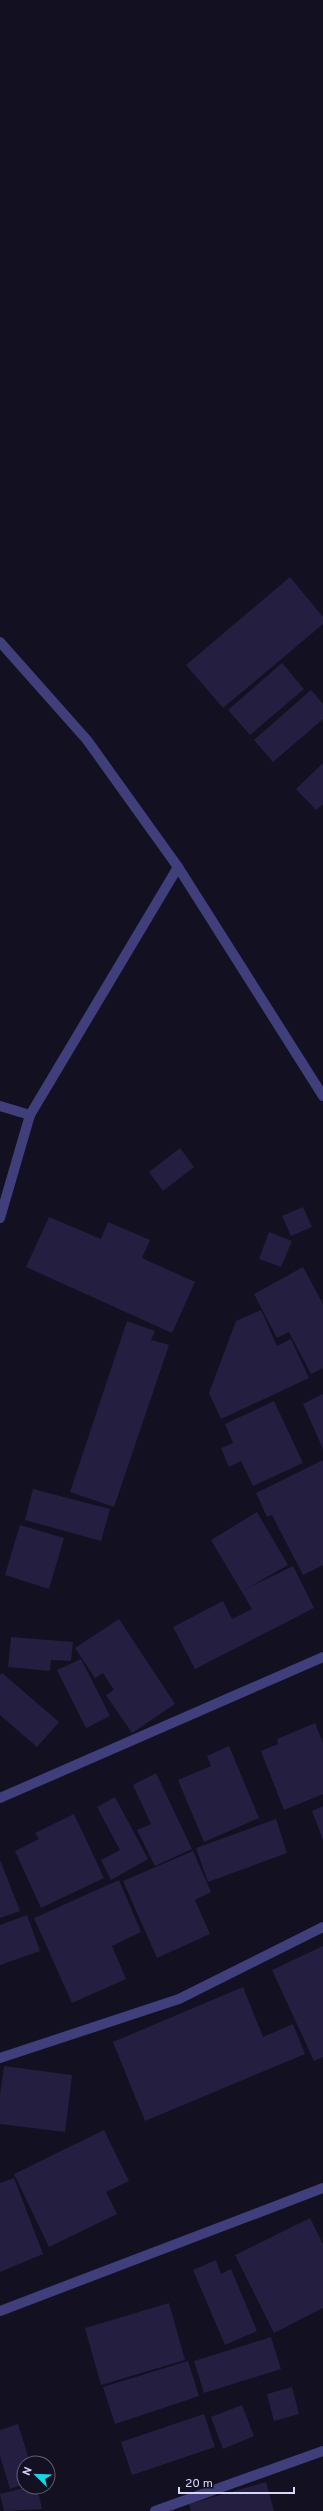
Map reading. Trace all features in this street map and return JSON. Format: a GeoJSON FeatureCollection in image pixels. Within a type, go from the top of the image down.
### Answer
{"type":"FeatureCollection","features":[{"type":"Feature","properties":{"kind":"street"},"geometry":{"type":"LineString","coordinates":[[0,642],[87,740],[178,867],[323,1096]]}},
{"type":"Feature","properties":{"kind":"street"},"geometry":{"type":"LineString","coordinates":[[0,1218],[30,1115],[178,867]]}},
{"type":"Feature","properties":{"kind":"street"},"geometry":{"type":"LineString","coordinates":[[0,1106],[30,1115]]}},
{"type":"Feature","properties":{"kind":"street"},"geometry":{"type":"LineString","coordinates":[[0,1798],[323,1657]]}},
{"type":"Feature","properties":{"kind":"street"},"geometry":{"type":"LineString","coordinates":[[0,2058],[179,1999],[323,1927]]}},
{"type":"Feature","properties":{"kind":"street"},"geometry":{"type":"LineString","coordinates":[[0,2311],[323,2188]]}},
{"type":"Feature","properties":{"kind":"street"},"geometry":{"type":"LineString","coordinates":[[155,2511],[169,2509],[323,2451]]}},
{"type":"Feature","properties":{"kind":"building"},"geometry":{"type":"Polygon","coordinates":[[[290,577],[323,617],[323,624],[223,708],[186,665],[290,577]]]}},
{"type":"Feature","properties":{"kind":"building"},"geometry":{"type":"Polygon","coordinates":[[[282,663],[304,689],[250,735],[228,710],[282,663]]]}},
{"type":"Feature","properties":{"kind":"building"},"geometry":{"type":"Polygon","coordinates":[[[311,690],[323,704],[323,719],[273,762],[254,740],[311,690]]]}},
{"type":"Feature","properties":{"kind":"building"},"geometry":{"type":"Polygon","coordinates":[[[323,763],[323,804],[316,810],[296,789],[323,763]]]}},
{"type":"Feature","properties":{"kind":"building"},"geometry":{"type":"Polygon","coordinates":[[[180,1148],[194,1167],[163,1191],[149,1172],[180,1148]]]}},
{"type":"Feature","properties":{"kind":"building"},"geometry":{"type":"Polygon","coordinates":[[[303,1207],[312,1227],[291,1236],[282,1216],[303,1207]]]}},
{"type":"Feature","properties":{"kind":"building"},"geometry":{"type":"Polygon","coordinates":[[[49,1217],[101,1239],[108,1222],[150,1240],[142,1258],[195,1282],[172,1333],[26,1267],[49,1217]]]}},
{"type":"Feature","properties":{"kind":"building"},"geometry":{"type":"Polygon","coordinates":[[[269,1232],[292,1241],[281,1267],[259,1259],[269,1232]]]}},
{"type":"Feature","properties":{"kind":"building"},"geometry":{"type":"Polygon","coordinates":[[[303,1267],[323,1304],[323,1368],[311,1374],[289,1332],[277,1338],[254,1294],[303,1267]]]}},
{"type":"Feature","properties":{"kind":"building"},"geometry":{"type":"Polygon","coordinates":[[[261,1310],[277,1346],[291,1339],[309,1378],[221,1419],[209,1393],[236,1321],[261,1310]]]}},
{"type":"Feature","properties":{"kind":"building"},"geometry":{"type":"Polygon","coordinates":[[[127,1321],[155,1331],[151,1340],[169,1345],[114,1507],[70,1492],[127,1321]]]}},
{"type":"Feature","properties":{"kind":"building"},"geometry":{"type":"Polygon","coordinates":[[[323,1394],[323,1449],[303,1404],[323,1394]]]}},
{"type":"Feature","properties":{"kind":"building"},"geometry":{"type":"Polygon","coordinates":[[[274,1401],[303,1463],[253,1486],[241,1461],[229,1467],[221,1448],[233,1443],[225,1424],[274,1401]]]}},
{"type":"Feature","properties":{"kind":"building"},"geometry":{"type":"Polygon","coordinates":[[[323,1460],[323,1565],[303,1575],[272,1515],[267,1517],[256,1493],[323,1460]]]}},
{"type":"Feature","properties":{"kind":"building"},"geometry":{"type":"Polygon","coordinates":[[[33,1489],[110,1509],[101,1541],[25,1520],[33,1489]]]}},
{"type":"Feature","properties":{"kind":"building"},"geometry":{"type":"Polygon","coordinates":[[[257,1512],[288,1565],[244,1590],[293,1566],[314,1608],[195,1669],[173,1627],[223,1601],[232,1619],[252,1609],[211,1540],[257,1512]]]}},
{"type":"Feature","properties":{"kind":"building"},"geometry":{"type":"Polygon","coordinates":[[[20,1525],[64,1538],[49,1589],[5,1575],[20,1525]]]}},
{"type":"Feature","properties":{"kind":"building"},"geometry":{"type":"Polygon","coordinates":[[[119,1619],[175,1704],[132,1733],[106,1695],[114,1690],[103,1673],[95,1678],[75,1648],[119,1619]]]}},
{"type":"Feature","properties":{"kind":"building"},"geometry":{"type":"Polygon","coordinates":[[[11,1637],[73,1642],[71,1661],[51,1660],[50,1671],[8,1667],[11,1637]]]}},
{"type":"Feature","properties":{"kind":"building"},"geometry":{"type":"Polygon","coordinates":[[[81,1659],[110,1716],[86,1728],[57,1670],[81,1659]]]}},
{"type":"Feature","properties":{"kind":"building"},"geometry":{"type":"Polygon","coordinates":[[[2,1673],[59,1722],[37,1747],[0,1715],[0,1675],[2,1673]]]}},
{"type":"Feature","properties":{"kind":"building"},"geometry":{"type":"Polygon","coordinates":[[[315,1723],[323,1743],[323,1794],[284,1810],[261,1751],[278,1744],[277,1739],[315,1723]]]}},
{"type":"Feature","properties":{"kind":"building"},"geometry":{"type":"Polygon","coordinates":[[[229,1746],[259,1818],[204,1842],[178,1780],[211,1766],[207,1756],[229,1746]]]}},
{"type":"Feature","properties":{"kind":"building"},"geometry":{"type":"Polygon","coordinates":[[[156,1773],[192,1849],[155,1866],[137,1830],[151,1824],[133,1785],[156,1773]]]}},
{"type":"Feature","properties":{"kind":"building"},"geometry":{"type":"Polygon","coordinates":[[[115,1797],[148,1859],[111,1880],[101,1860],[120,1850],[97,1807],[115,1797]]]}},
{"type":"Feature","properties":{"kind":"building"},"geometry":{"type":"Polygon","coordinates":[[[323,1806],[323,1840],[312,1811],[323,1806]]]}},
{"type":"Feature","properties":{"kind":"building"},"geometry":{"type":"Polygon","coordinates":[[[74,1814],[104,1878],[41,1908],[15,1851],[39,1839],[35,1833],[74,1814]]]}},
{"type":"Feature","properties":{"kind":"building"},"geometry":{"type":"Polygon","coordinates":[[[276,1819],[287,1853],[208,1882],[196,1848],[276,1819]]]}},
{"type":"Feature","properties":{"kind":"building"},"geometry":{"type":"Polygon","coordinates":[[[193,1851],[211,1892],[195,1900],[210,1934],[157,1958],[123,1881],[193,1851]]]}},
{"type":"Feature","properties":{"kind":"building"},"geometry":{"type":"Polygon","coordinates":[[[0,1860],[20,1911],[0,1918],[0,1860]]]}},
{"type":"Feature","properties":{"kind":"building"},"geometry":{"type":"Polygon","coordinates":[[[119,1880],[141,1932],[112,1946],[126,1979],[72,2003],[34,1918],[119,1880]]]}},
{"type":"Feature","properties":{"kind":"building"},"geometry":{"type":"Polygon","coordinates":[[[27,1915],[40,1951],[0,1965],[0,1925],[27,1915]]]}},
{"type":"Feature","properties":{"kind":"building"},"geometry":{"type":"Polygon","coordinates":[[[323,1946],[323,2057],[314,2061],[272,1970],[323,1946]]]}},
{"type":"Feature","properties":{"kind":"building"},"geometry":{"type":"Polygon","coordinates":[[[243,1987],[263,2037],[293,2024],[305,2054],[145,2121],[113,2042],[243,1987]]]}},
{"type":"Feature","properties":{"kind":"building"},"geometry":{"type":"Polygon","coordinates":[[[4,2066],[72,2075],[65,2132],[0,2124],[0,2095],[4,2066]]]}},
{"type":"Feature","properties":{"kind":"building"},"geometry":{"type":"Polygon","coordinates":[[[104,2130],[129,2181],[106,2192],[117,2214],[49,2247],[14,2174],[104,2130]]]}},
{"type":"Feature","properties":{"kind":"building"},"geometry":{"type":"Polygon","coordinates":[[[14,2178],[43,2254],[0,2272],[0,2183],[14,2178]]]}},
{"type":"Feature","properties":{"kind":"building"},"geometry":{"type":"Polygon","coordinates":[[[310,2218],[323,2244],[323,2308],[274,2333],[235,2255],[310,2218]]]}},
{"type":"Feature","properties":{"kind":"building"},"geometry":{"type":"Polygon","coordinates":[[[216,2260],[221,2274],[231,2269],[257,2331],[225,2345],[193,2270],[216,2260]]]}},
{"type":"Feature","properties":{"kind":"building"},"geometry":{"type":"Polygon","coordinates":[[[169,2303],[185,2360],[101,2385],[85,2328],[169,2303]]]}},
{"type":"Feature","properties":{"kind":"building"},"geometry":{"type":"Polygon","coordinates":[[[271,2337],[281,2369],[204,2393],[194,2361],[271,2337]]]}},
{"type":"Feature","properties":{"kind":"building"},"geometry":{"type":"Polygon","coordinates":[[[188,2361],[199,2396],[115,2424],[103,2387],[188,2361]]]}},
{"type":"Feature","properties":{"kind":"building"},"geometry":{"type":"Polygon","coordinates":[[[292,2387],[299,2414],[274,2421],[267,2394],[292,2387]]]}},
{"type":"Feature","properties":{"kind":"building"},"geometry":{"type":"Polygon","coordinates":[[[242,2405],[254,2436],[223,2449],[211,2417],[242,2405]]]}},
{"type":"Feature","properties":{"kind":"building"},"geometry":{"type":"Polygon","coordinates":[[[204,2414],[215,2447],[132,2475],[121,2442],[204,2414]]]}},
{"type":"Feature","properties":{"kind":"building"},"geometry":{"type":"Polygon","coordinates":[[[18,2424],[28,2455],[16,2455],[16,2487],[10,2489],[0,2456],[0,2430],[18,2424]]]}},
{"type":"Feature","properties":{"kind":"building"},"geometry":{"type":"Polygon","coordinates":[[[266,2482],[274,2511],[191,2511],[189,2504],[266,2482]]]}},
{"type":"Feature","properties":{"kind":"building"},"geometry":{"type":"Polygon","coordinates":[[[16,2490],[16,2495],[39,2495],[42,2509],[4,2511],[0,2494],[16,2490]]]}}]}
